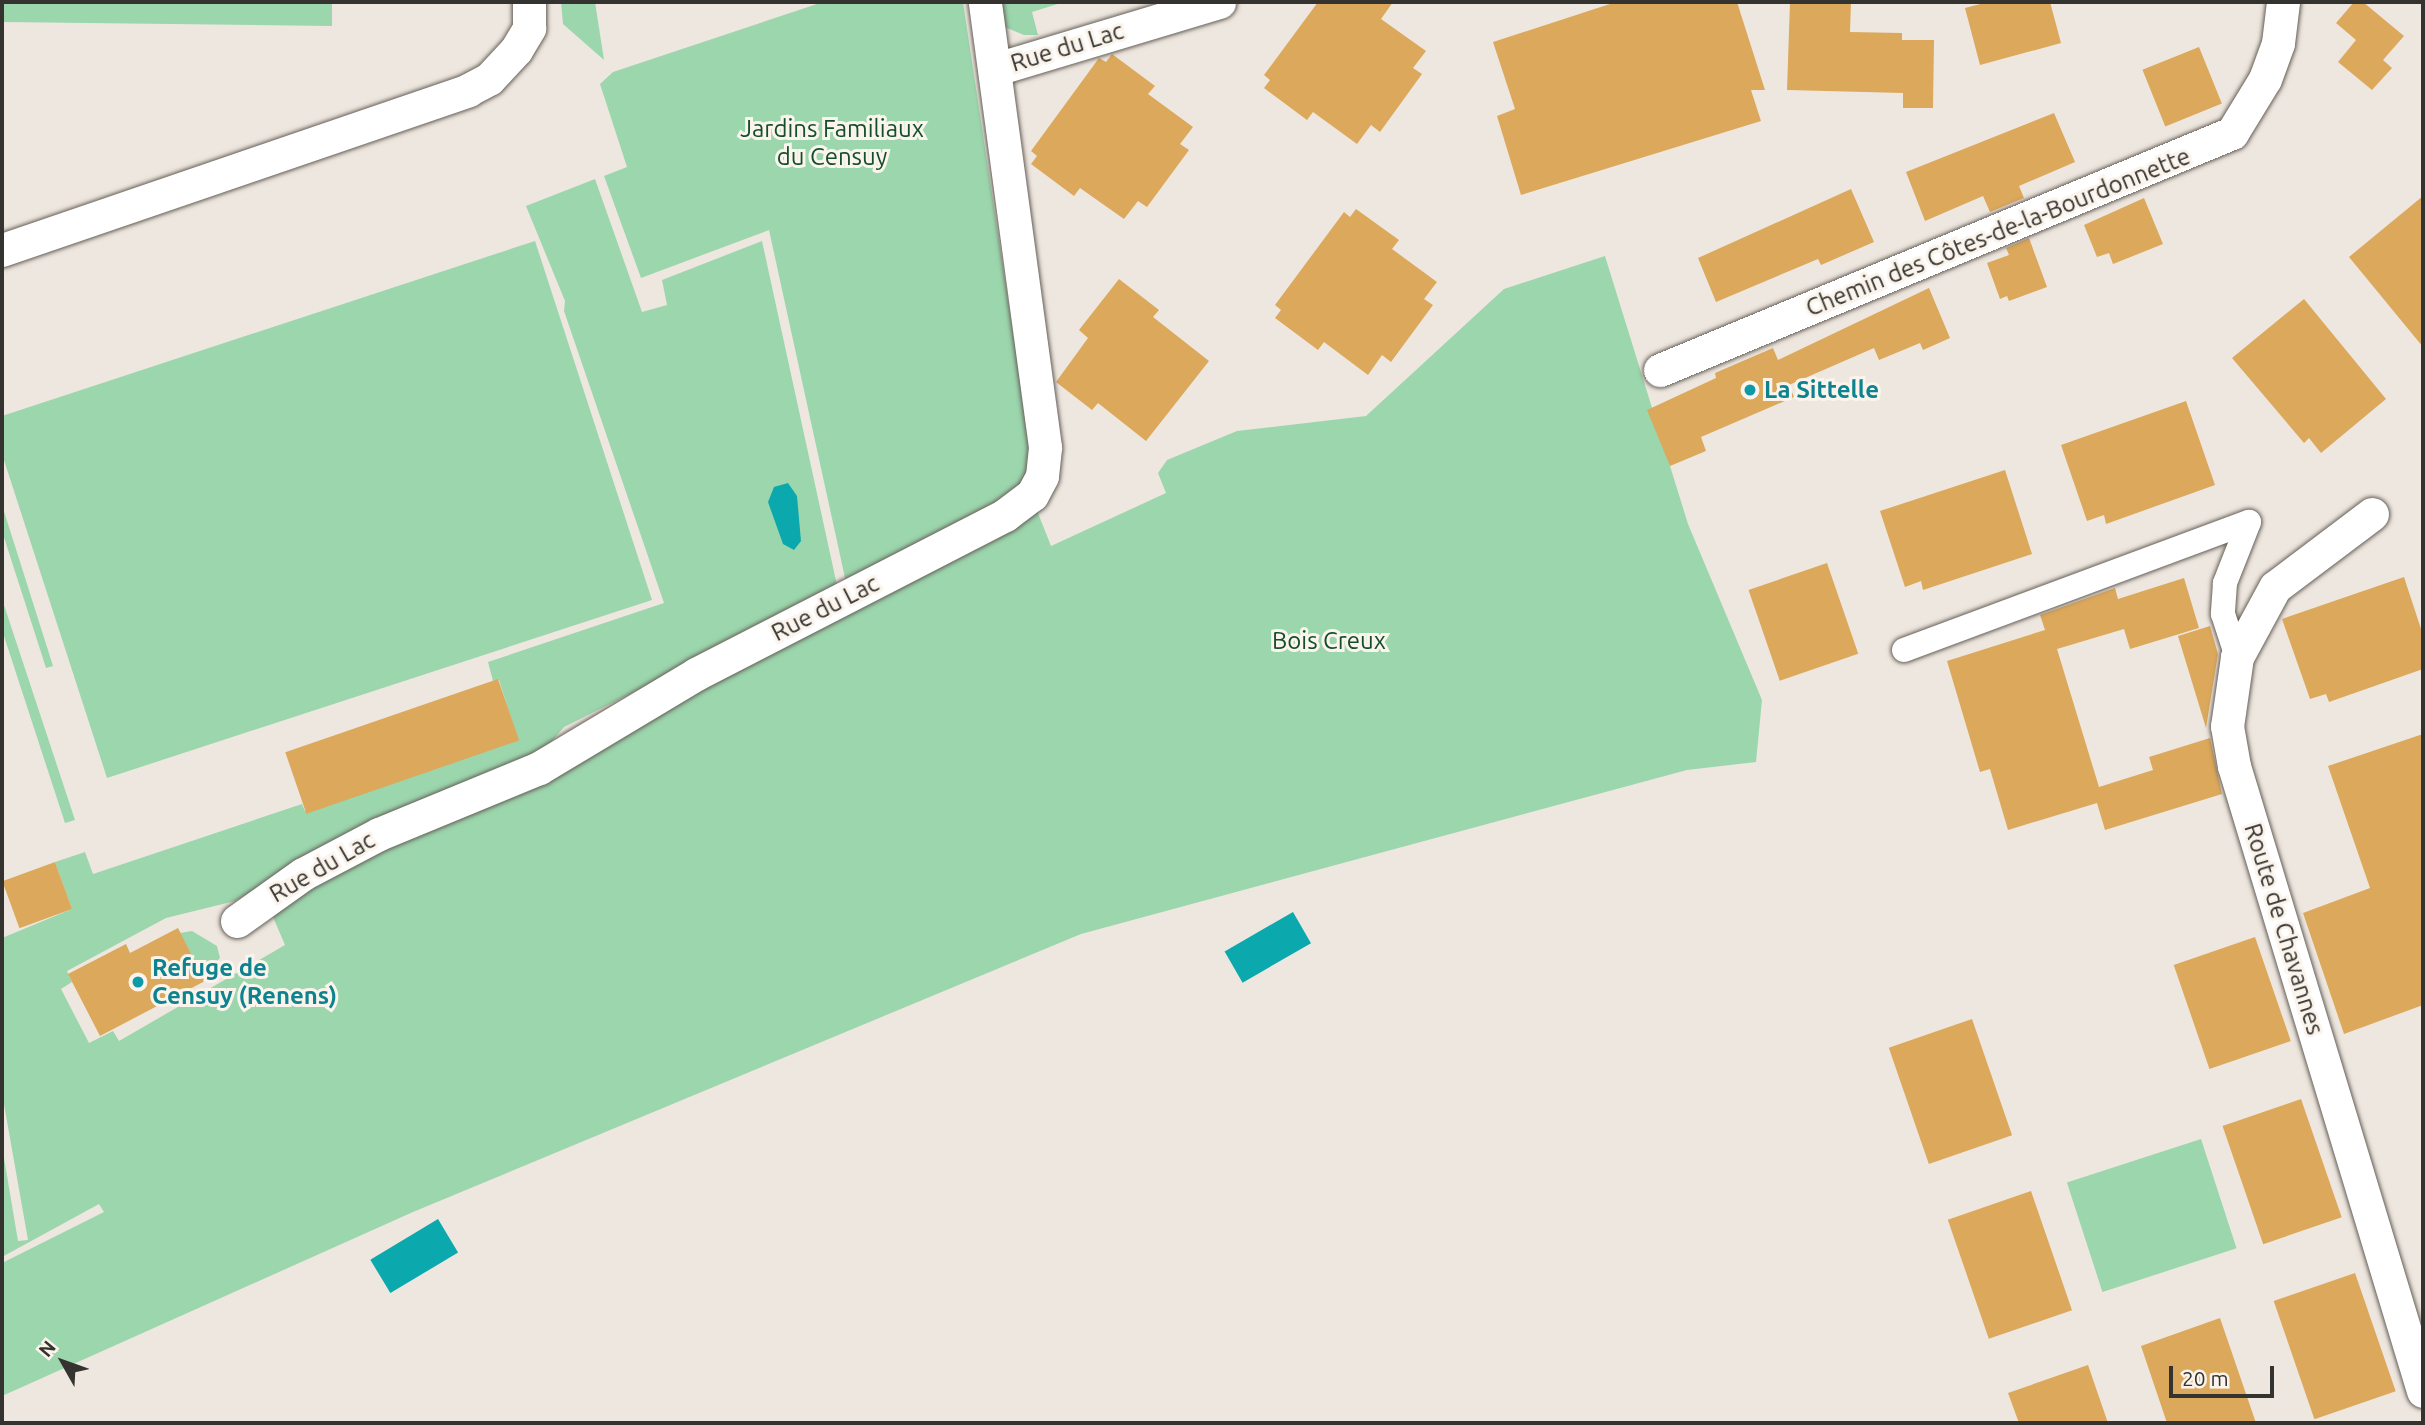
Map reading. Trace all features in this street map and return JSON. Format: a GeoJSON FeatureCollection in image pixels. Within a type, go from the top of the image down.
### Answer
{"type":"FeatureCollection","features":[{"type":"Feature","properties":{"kind":"street","name":"Rue du Lac"},"geometry":{"type":"LineString","coordinates":[[237,921],[303,874],[379,834],[539,768],[696,674],[1005,515],[1032,495],[1042,476],[1045,447],[1036,404],[996,69],[985,2]]}},
{"type":"Feature","properties":{"kind":"street","name":"Rue du Lac"},"geometry":{"type":"LineString","coordinates":[[996,69],[1219,2]]}},
{"type":"Feature","properties":{"kind":"street"},"geometry":{"type":"LineString","coordinates":[[2,250],[468,90],[506,63],[529,15]]}},
{"type":"Feature","properties":{"kind":"street","name":"Chemin des Côtes-de-la-Bourdonnette"},"geometry":{"type":"LineString","coordinates":[[1660,370],[2232,133],[2266,79],[2281,18]]}},
{"type":"Feature","properties":{"kind":"street","name":"Route de Chavannes"},"geometry":{"type":"LineString","coordinates":[[2372,514],[2275,587],[2237,657],[2227,726],[2234,766],[2423,1391]]}},
{"type":"Feature","properties":{"kind":"street"},"geometry":{"type":"LineString","coordinates":[[1904,650],[2249,522],[2225,583],[2223,614],[2237,657]]}},
{"type":"Feature","properties":{"kind":"green space"},"geometry":{"type":"Polygon","coordinates":[[[2,2],[332,2],[332,26],[2,22],[2,2]]]}},
{"type":"Feature","properties":{"kind":"green space"},"geometry":{"type":"Polygon","coordinates":[[[561,2],[595,2],[604,60],[563,24],[561,2]]]}},
{"type":"Feature","properties":{"kind":"green space","name":"Jardins Familiaux du Censuy"},"geometry":{"type":"Polygon","coordinates":[[[823,2],[963,2],[1032,459],[1025,487],[847,587],[769,230],[641,278],[604,176],[627,167],[600,84],[613,72],[823,2]]]}},
{"type":"Feature","properties":{"kind":"green space"},"geometry":{"type":"Polygon","coordinates":[[[992,2],[1064,2],[1032,12],[1038,35],[1024,35],[999,25],[992,2]]]}},
{"type":"Feature","properties":{"kind":"green space","name":"Bois Creux"},"geometry":{"type":"Polygon","coordinates":[[[595,179],[642,312],[667,305],[662,280],[762,241],[838,590],[564,727],[535,761],[323,850],[235,901],[166,918],[67,971],[72,982],[61,989],[89,1043],[113,1031],[119,1041],[285,945],[273,917],[281,902],[1036,508],[1051,546],[1166,493],[1158,473],[1167,460],[1237,431],[1366,416],[1504,289],[1605,256],[1688,524],[1762,700],[1756,762],[1687,770],[1081,934],[413,1212],[2,1396],[2,1263],[104,1212],[99,1204],[2,1257],[2,1146],[18,1241],[28,1240],[2,1093],[2,938],[72,909],[55,862],[85,852],[93,874],[302,804],[305,811],[518,740],[499,680],[493,681],[488,662],[664,603],[564,311],[565,301],[526,206],[595,179]]]}},
{"type":"Feature","properties":{"kind":"green space"},"geometry":{"type":"Polygon","coordinates":[[[535,241],[652,600],[107,778],[2,454],[2,416],[535,241]]]}},
{"type":"Feature","properties":{"kind":"green space"},"geometry":{"type":"Polygon","coordinates":[[[2,505],[53,666],[46,668],[2,531],[2,505]]]}},
{"type":"Feature","properties":{"kind":"green space"},"geometry":{"type":"Polygon","coordinates":[[[2,599],[75,820],[65,823],[2,630],[2,599]]]}},
{"type":"Feature","properties":{"kind":"green space"},"geometry":{"type":"Polygon","coordinates":[[[192,931],[217,946],[220,958],[203,977],[180,933],[192,931]]]}},
{"type":"Feature","properties":{"kind":"green space"},"geometry":{"type":"Polygon","coordinates":[[[2201,1139],[2237,1248],[2102,1292],[2067,1183],[2201,1139]]]}},
{"type":"Feature","properties":{"kind":"water"},"geometry":{"type":"Polygon","coordinates":[[[788,483],[797,496],[801,541],[794,550],[783,544],[768,502],[774,487],[788,483]]]}},
{"type":"Feature","properties":{"kind":"water"},"geometry":{"type":"Polygon","coordinates":[[[1293,912],[1311,943],[1243,983],[1225,952],[1293,912]]]}},
{"type":"Feature","properties":{"kind":"water"},"geometry":{"type":"Polygon","coordinates":[[[438,1219],[458,1252],[390,1293],[370,1260],[438,1219]]]}},
{"type":"Feature","properties":{"kind":"building"},"geometry":{"type":"Polygon","coordinates":[[[1318,2],[1393,2],[1381,19],[1426,51],[1413,68],[1422,74],[1380,132],[1371,125],[1357,144],[1313,112],[1307,120],[1264,88],[1270,80],[1264,75],[1318,2]]]}},
{"type":"Feature","properties":{"kind":"building"},"geometry":{"type":"Polygon","coordinates":[[[1616,2],[1737,2],[1765,90],[1751,90],[1761,121],[1521,195],[1497,116],[1515,109],[1493,42],[1616,2]]]}},
{"type":"Feature","properties":{"kind":"building"},"geometry":{"type":"Polygon","coordinates":[[[1790,2],[1851,2],[1850,32],[1902,33],[1902,40],[1934,40],[1933,108],[1903,108],[1903,93],[1787,90],[1790,2]]]}},
{"type":"Feature","properties":{"kind":"building"},"geometry":{"type":"Polygon","coordinates":[[[1988,2],[2050,2],[2061,43],[1980,65],[1965,8],[1988,2]]]}},
{"type":"Feature","properties":{"kind":"building"},"geometry":{"type":"Polygon","coordinates":[[[2354,2],[2363,2],[2404,36],[2383,60],[2392,68],[2372,90],[2338,62],[2356,40],[2336,23],[2354,2]]]}},
{"type":"Feature","properties":{"kind":"building"},"geometry":{"type":"Polygon","coordinates":[[[2199,47],[2222,104],[2165,126],[2142,70],[2199,47]]]}},
{"type":"Feature","properties":{"kind":"building"},"geometry":{"type":"Polygon","coordinates":[[[1112,54],[1155,86],[1148,94],[1193,127],[1180,144],[1189,150],[1147,207],[1138,201],[1124,219],[1080,188],[1074,196],[1031,164],[1037,156],[1031,151],[1099,58],[1106,62],[1112,54]]]}},
{"type":"Feature","properties":{"kind":"building"},"geometry":{"type":"Polygon","coordinates":[[[2054,113],[2075,162],[2019,186],[2024,198],[1990,212],[1983,196],[1925,221],[1906,172],[2054,113]]]}},
{"type":"Feature","properties":{"kind":"building"},"geometry":{"type":"Polygon","coordinates":[[[1851,189],[1874,242],[1821,265],[1818,259],[1716,302],[1698,258],[1851,189]]]}},
{"type":"Feature","properties":{"kind":"building"},"geometry":{"type":"Polygon","coordinates":[[[2423,196],[2423,347],[2349,257],[2423,196]]]}},
{"type":"Feature","properties":{"kind":"building"},"geometry":{"type":"Polygon","coordinates":[[[2144,198],[2163,244],[2113,264],[2109,253],[2097,257],[2084,225],[2144,198]]]}},
{"type":"Feature","properties":{"kind":"building"},"geometry":{"type":"Polygon","coordinates":[[[1356,209],[1399,240],[1392,249],[1437,282],[1424,299],[1433,305],[1391,362],[1382,355],[1368,375],[1324,342],[1318,350],[1275,318],[1281,310],[1275,305],[1344,212],[1350,217],[1356,209]]]}},
{"type":"Feature","properties":{"kind":"building"},"geometry":{"type":"Polygon","coordinates":[[[2029,238],[2047,287],[2009,301],[2007,296],[2000,299],[1987,263],[2009,255],[2006,248],[2029,238]]]}},
{"type":"Feature","properties":{"kind":"building"},"geometry":{"type":"Polygon","coordinates":[[[1119,279],[1159,310],[1153,317],[1209,361],[1146,441],[1098,403],[1092,410],[1056,382],[1088,338],[1079,330],[1119,279]]]}},
{"type":"Feature","properties":{"kind":"building"},"geometry":{"type":"Polygon","coordinates":[[[1929,288],[1950,338],[1923,350],[1920,343],[1879,360],[1874,348],[1789,385],[1794,397],[1701,437],[1706,451],[1670,466],[1647,410],[1716,378],[1715,373],[1773,348],[1778,360],[1929,288]]]}},
{"type":"Feature","properties":{"kind":"building"},"geometry":{"type":"Polygon","coordinates":[[[2304,299],[2386,399],[2321,453],[2309,438],[2304,443],[2232,358],[2304,299]]]}},
{"type":"Feature","properties":{"kind":"building"},"geometry":{"type":"Polygon","coordinates":[[[2186,401],[2215,485],[2106,524],[2104,515],[2087,521],[2061,445],[2186,401]]]}},
{"type":"Feature","properties":{"kind":"building"},"geometry":{"type":"Polygon","coordinates":[[[2005,470],[2032,554],[1923,590],[1921,581],[1905,587],[1880,511],[2005,470]]]}},
{"type":"Feature","properties":{"kind":"building"},"geometry":{"type":"Polygon","coordinates":[[[1827,563],[1858,654],[1780,681],[1749,590],[1827,563]]]}},
{"type":"Feature","properties":{"kind":"building"},"geometry":{"type":"Polygon","coordinates":[[[2404,577],[2423,635],[2423,669],[2329,702],[2326,694],[2310,699],[2282,619],[2404,577]]]}},
{"type":"Feature","properties":{"kind":"building"},"geometry":{"type":"Polygon","coordinates":[[[2184,578],[2199,628],[2130,649],[2124,629],[2057,649],[2099,787],[2153,770],[2149,757],[2210,738],[2222,794],[2105,830],[2097,803],[2008,830],[1990,769],[1980,772],[1947,661],[2045,630],[2040,615],[2115,588],[2118,599],[2184,578]]]}},
{"type":"Feature","properties":{"kind":"building"},"geometry":{"type":"Polygon","coordinates":[[[2210,626],[2218,654],[2206,728],[2178,636],[2210,626]]]}},
{"type":"Feature","properties":{"kind":"building"},"geometry":{"type":"Polygon","coordinates":[[[498,679],[519,740],[306,814],[285,752],[498,679]]]}},
{"type":"Feature","properties":{"kind":"building"},"geometry":{"type":"Polygon","coordinates":[[[2423,734],[2423,1005],[2344,1034],[2303,913],[2370,888],[2328,766],[2423,734]]]}},
{"type":"Feature","properties":{"kind":"building"},"geometry":{"type":"Polygon","coordinates":[[[55,862],[72,909],[19,928],[2,881],[55,862]]]}},
{"type":"Feature","properties":{"kind":"building","name":"Refuge de Censuy (Renens)"},"geometry":{"type":"Polygon","coordinates":[[[178,928],[205,981],[100,1036],[68,974],[126,944],[130,953],[178,928]]]}},
{"type":"Feature","properties":{"kind":"building"},"geometry":{"type":"Polygon","coordinates":[[[2255,937],[2291,1041],[2209,1069],[2174,965],[2255,937]]]}},
{"type":"Feature","properties":{"kind":"building"},"geometry":{"type":"Polygon","coordinates":[[[1972,1019],[2012,1135],[1929,1164],[1889,1048],[1972,1019]]]}},
{"type":"Feature","properties":{"kind":"building"},"geometry":{"type":"Polygon","coordinates":[[[2301,1099],[2342,1217],[2263,1244],[2223,1126],[2301,1099]]]}},
{"type":"Feature","properties":{"kind":"building"},"geometry":{"type":"Polygon","coordinates":[[[2031,1191],[2072,1310],[1989,1339],[1948,1220],[2031,1191]]]}},
{"type":"Feature","properties":{"kind":"building"},"geometry":{"type":"Polygon","coordinates":[[[2355,1273],[2396,1391],[2314,1419],[2274,1301],[2355,1273]]]}},
{"type":"Feature","properties":{"kind":"building"},"geometry":{"type":"Polygon","coordinates":[[[2220,1318],[2256,1423],[2167,1423],[2141,1346],[2220,1318]]]}},
{"type":"Feature","properties":{"kind":"building"},"geometry":{"type":"Polygon","coordinates":[[[2088,1365],[2108,1423],[2019,1423],[2008,1393],[2088,1365]]]}},
{"type":"Feature","properties":{"kind":"place","name":"La Sittelle"},"geometry":{"type":"Point","coordinates":[1750,390]}},
{"type":"Feature","properties":{"kind":"place","name":"Refuge de Censuy (Renens)"},"geometry":{"type":"Point","coordinates":[138,982]}}]}
